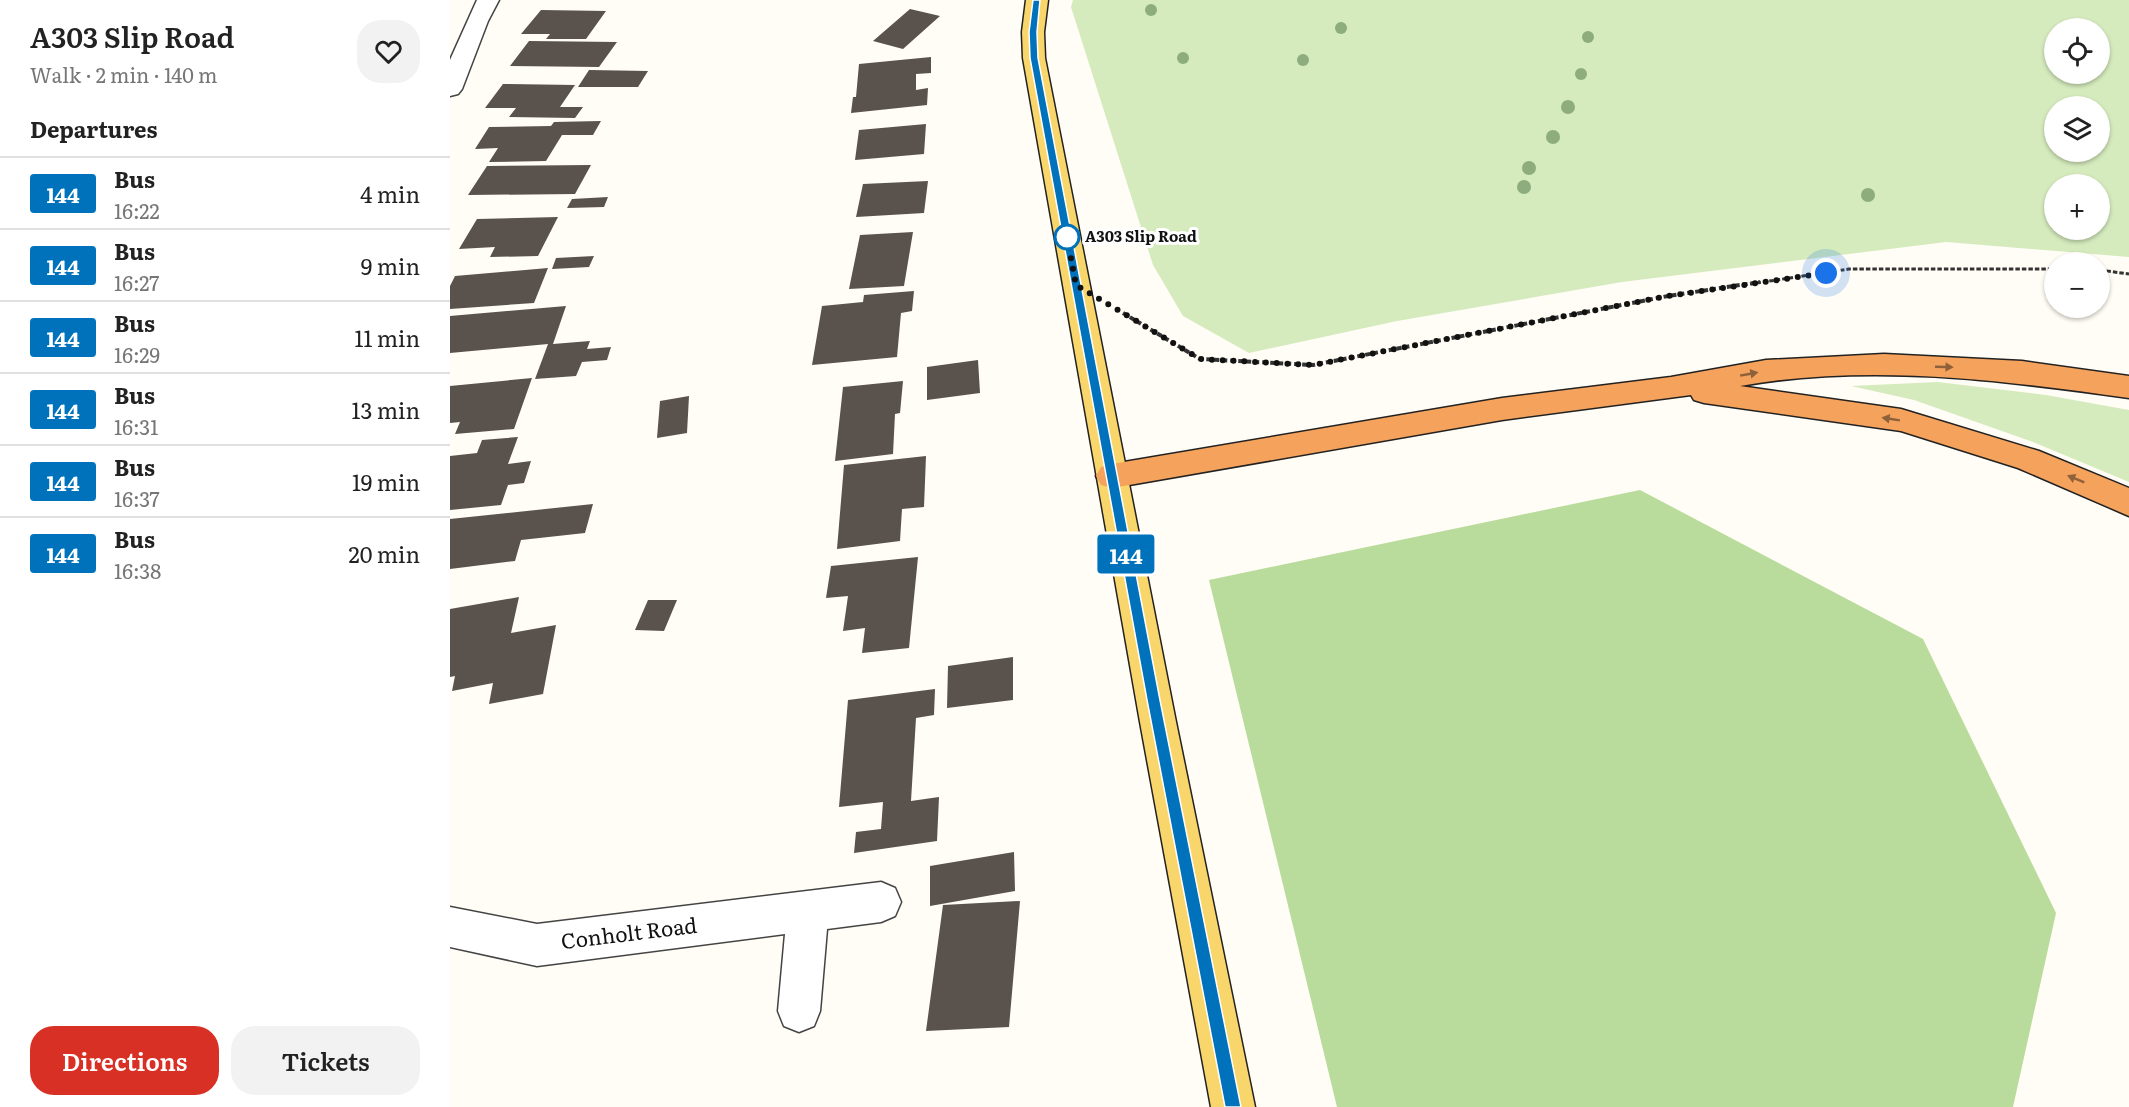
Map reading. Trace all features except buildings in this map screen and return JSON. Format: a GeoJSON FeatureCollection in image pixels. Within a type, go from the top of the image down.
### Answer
{"type":"FeatureCollection","features":[{"type":"Feature","properties":{"kind":"highway"},"geometry":{"type":"LineString","coordinates":[[1112,476],[1502,409],[1671,388],[1766,371],[1884,364],[2022,372],[2129,387]]}},
{"type":"Feature","properties":{"kind":"highway"},"geometry":{"type":"LineString","coordinates":[[1671,388],[1900,420],[2028,459],[2129,503]]}},
{"type":"Feature","properties":{"kind":"main road"},"geometry":{"type":"LineString","coordinates":[[1037,0],[1033,32],[1034,58],[1233,1107]]}},
{"type":"Feature","properties":{"kind":"street"},"geometry":{"type":"LineString","coordinates":[[450,89],[477,21],[488,0]]}},
{"type":"Feature","properties":{"kind":"street","name":"Conholt Road"},"geometry":{"type":"LineString","coordinates":[[450,927],[537,945],[881,902]]}},
{"type":"Feature","properties":{"kind":"street"},"geometry":{"type":"LineString","coordinates":[[799,1011],[808,912]]}},
{"type":"Feature","properties":{"kind":"path"},"geometry":{"type":"LineString","coordinates":[[1076,285],[1200,359],[1313,365],[1668,296],[1849,269],[2044,269]]}},
{"type":"Feature","properties":{"kind":"path"},"geometry":{"type":"LineString","coordinates":[[2110,271],[2129,274]]}},
{"type":"Feature","properties":{"kind":"green space"},"geometry":{"type":"Polygon","coordinates":[[[1073,0],[2129,0],[2129,257],[2110,255],[2110,252],[2068,252],[1946,242],[1622,282],[1397,321],[1249,353],[1183,316],[1153,265],[1071,7],[1073,0]]]}},
{"type":"Feature","properties":{"kind":"green space"},"geometry":{"type":"Polygon","coordinates":[[[1938,382],[2046,395],[2129,410],[2129,482],[2033,442],[1914,400],[1851,386],[1938,382]]]}},
{"type":"Feature","properties":{"kind":"green space"},"geometry":{"type":"Polygon","coordinates":[[[1640,490],[1923,639],[2056,913],[2013,1107],[1337,1107],[1209,580],[1640,490]]]}},
{"type":"Feature","properties":{"kind":"bus line","name":"144"},"geometry":{"type":"LineString","coordinates":[[1037,0],[1033,32],[1034,58],[1153,700],[1233,1107]]}},
{"type":"Feature","properties":{"kind":"place","name":"A303 Slip Road"},"geometry":{"type":"Point","coordinates":[1067,237]}},
{"type":"Feature","properties":{"kind":"route"},"geometry":{"type":"LineString","coordinates":[[1067,237],[1076,285],[1200,359],[1313,365],[1668,296],[1826,273]]}}]}
